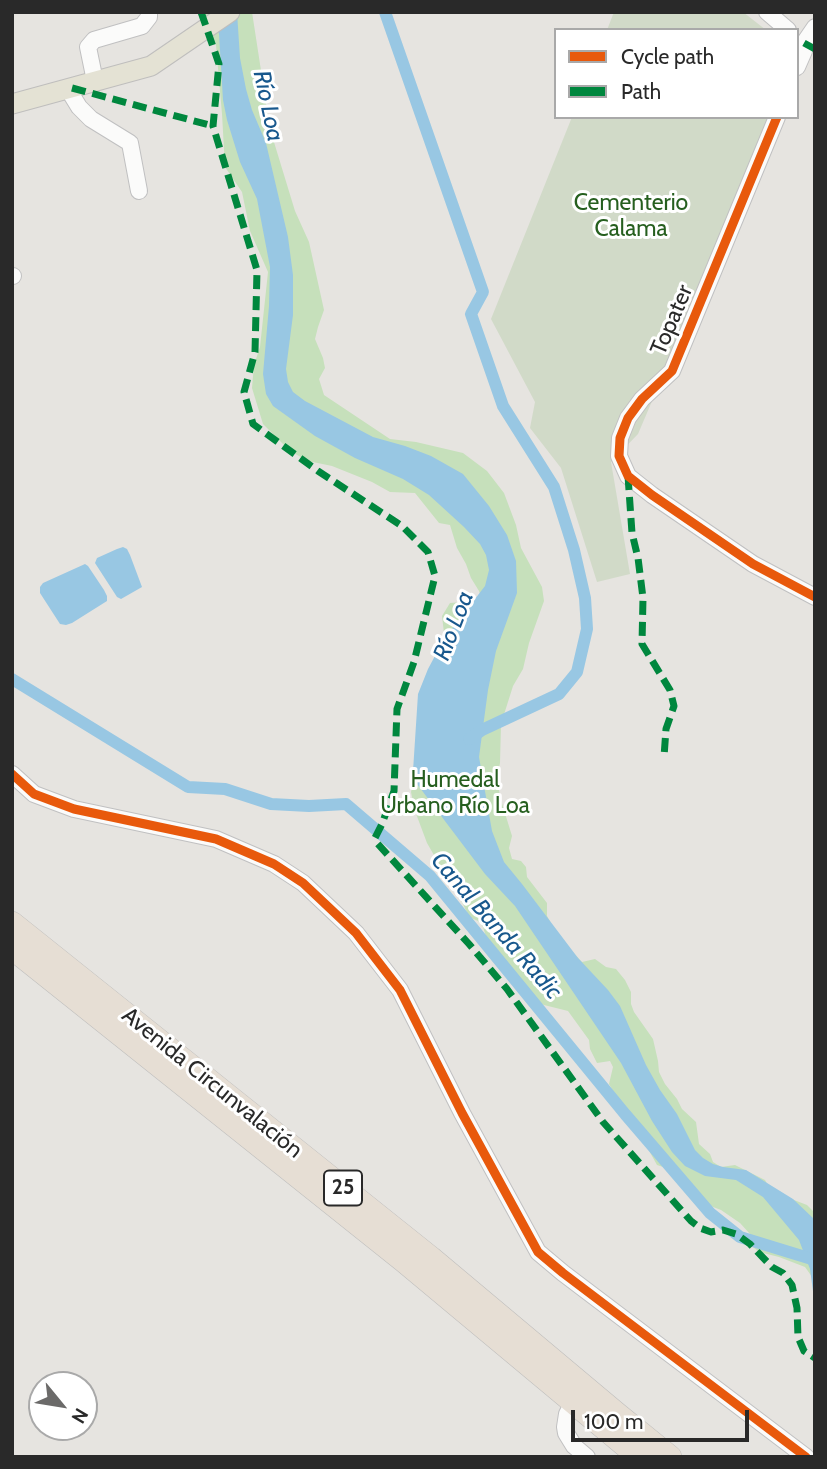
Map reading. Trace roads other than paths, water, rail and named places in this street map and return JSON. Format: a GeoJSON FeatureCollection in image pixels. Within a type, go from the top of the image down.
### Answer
{"type":"FeatureCollection","features":[{"type":"Feature","properties":{"kind":"highway","name":"Avenida Circunvalación"},"geometry":{"type":"LineString","coordinates":[[12,923],[441,1266],[670,1457]]}},
{"type":"Feature","properties":{"kind":"highway","name":"Avenida Circunvalación"},"geometry":{"type":"LineString","coordinates":[[12,948],[404,1261],[639,1457]]}},
{"type":"Feature","properties":{"kind":"main road"},"geometry":{"type":"LineString","coordinates":[[12,104],[151,66],[230,12]]}},
{"type":"Feature","properties":{"kind":"street"},"geometry":{"type":"LineString","coordinates":[[95,81],[88,47],[94,40],[142,26],[149,17],[149,12]]}},
{"type":"Feature","properties":{"kind":"street"},"geometry":{"type":"LineString","coordinates":[[767,12],[786,28]]}},
{"type":"Feature","properties":{"kind":"street"},"geometry":{"type":"LineString","coordinates":[[799,62],[804,51],[800,40],[815,27]]}},
{"type":"Feature","properties":{"kind":"street"},"geometry":{"type":"LineString","coordinates":[[68,89],[90,119],[130,143],[139,191]]}},
{"type":"Feature","properties":{"kind":"street","name":"Topater"},"geometry":{"type":"LineString","coordinates":[[776,119],[672,371],[642,399],[628,418],[620,438],[619,456],[628,475],[652,495],[753,564],[815,597]]}},
{"type":"Feature","properties":{"kind":"street"},"geometry":{"type":"LineString","coordinates":[[12,774],[34,794],[64,806],[216,839],[274,864],[303,883],[356,933],[400,990],[461,1113],[538,1252],[806,1457]]}},
{"type":"Feature","properties":{"kind":"street"},"geometry":{"type":"LineString","coordinates":[[573,1402],[565,1420],[566,1433],[574,1446],[587,1457]]}},
{"type":"Feature","properties":{"kind":"water"},"geometry":{"type":"Polygon","coordinates":[[[213,12],[237,12],[240,58],[246,89],[266,143],[288,237],[293,275],[293,315],[286,369],[293,392],[373,437],[431,456],[463,474],[489,506],[507,535],[516,561],[517,593],[496,651],[479,757],[492,831],[504,862],[578,958],[620,1006],[646,1065],[677,1114],[695,1150],[713,1164],[746,1170],[793,1199],[814,1219],[815,1306],[810,1269],[799,1240],[763,1197],[736,1180],[705,1176],[685,1166],[672,1152],[621,1063],[515,906],[485,874],[417,784],[413,771],[418,694],[444,639],[485,586],[489,570],[486,555],[464,527],[429,495],[403,479],[355,458],[315,436],[273,406],[266,394],[263,374],[270,267],[257,199],[240,162],[227,120],[223,100],[219,34],[213,12]]]}},
{"type":"Feature","properties":{"kind":"water"},"geometry":{"type":"Polygon","coordinates":[[[123,547],[130,555],[142,587],[121,599],[95,563],[97,558],[123,547]]]}},
{"type":"Feature","properties":{"kind":"water"},"geometry":{"type":"Polygon","coordinates":[[[85,564],[104,590],[107,601],[72,623],[60,624],[40,593],[40,587],[43,583],[85,564]]]}},
{"type":"Feature","properties":{"kind":"waterway"},"geometry":{"type":"LineString","coordinates":[[385,12],[483,292],[471,314],[503,406],[554,487],[574,550],[585,598],[587,629],[577,672],[559,694],[482,730],[469,739]]}},
{"type":"Feature","properties":{"kind":"waterway","name":"Canal Banda Radic"},"geometry":{"type":"LineString","coordinates":[[12,679],[188,787],[225,789],[271,804],[346,804],[430,876],[625,1114],[710,1213],[740,1237],[815,1260]]}},
{"type":"Feature","properties":{"kind":"water label","name":"Río Loa"},"geometry":{"type":"Point","coordinates":[268,106]}},
{"type":"Feature","properties":{"kind":"water label","name":"Río Loa"},"geometry":{"type":"Point","coordinates":[454,626]}},
{"type":"Feature","properties":{"kind":"park label","name":"Cementerio Calama"},"geometry":{"type":"Point","coordinates":[631,216]}},
{"type":"Feature","properties":{"kind":"park label","name":"Humedal Urbano Río Loa"},"geometry":{"type":"Point","coordinates":[455,793]}}]}
